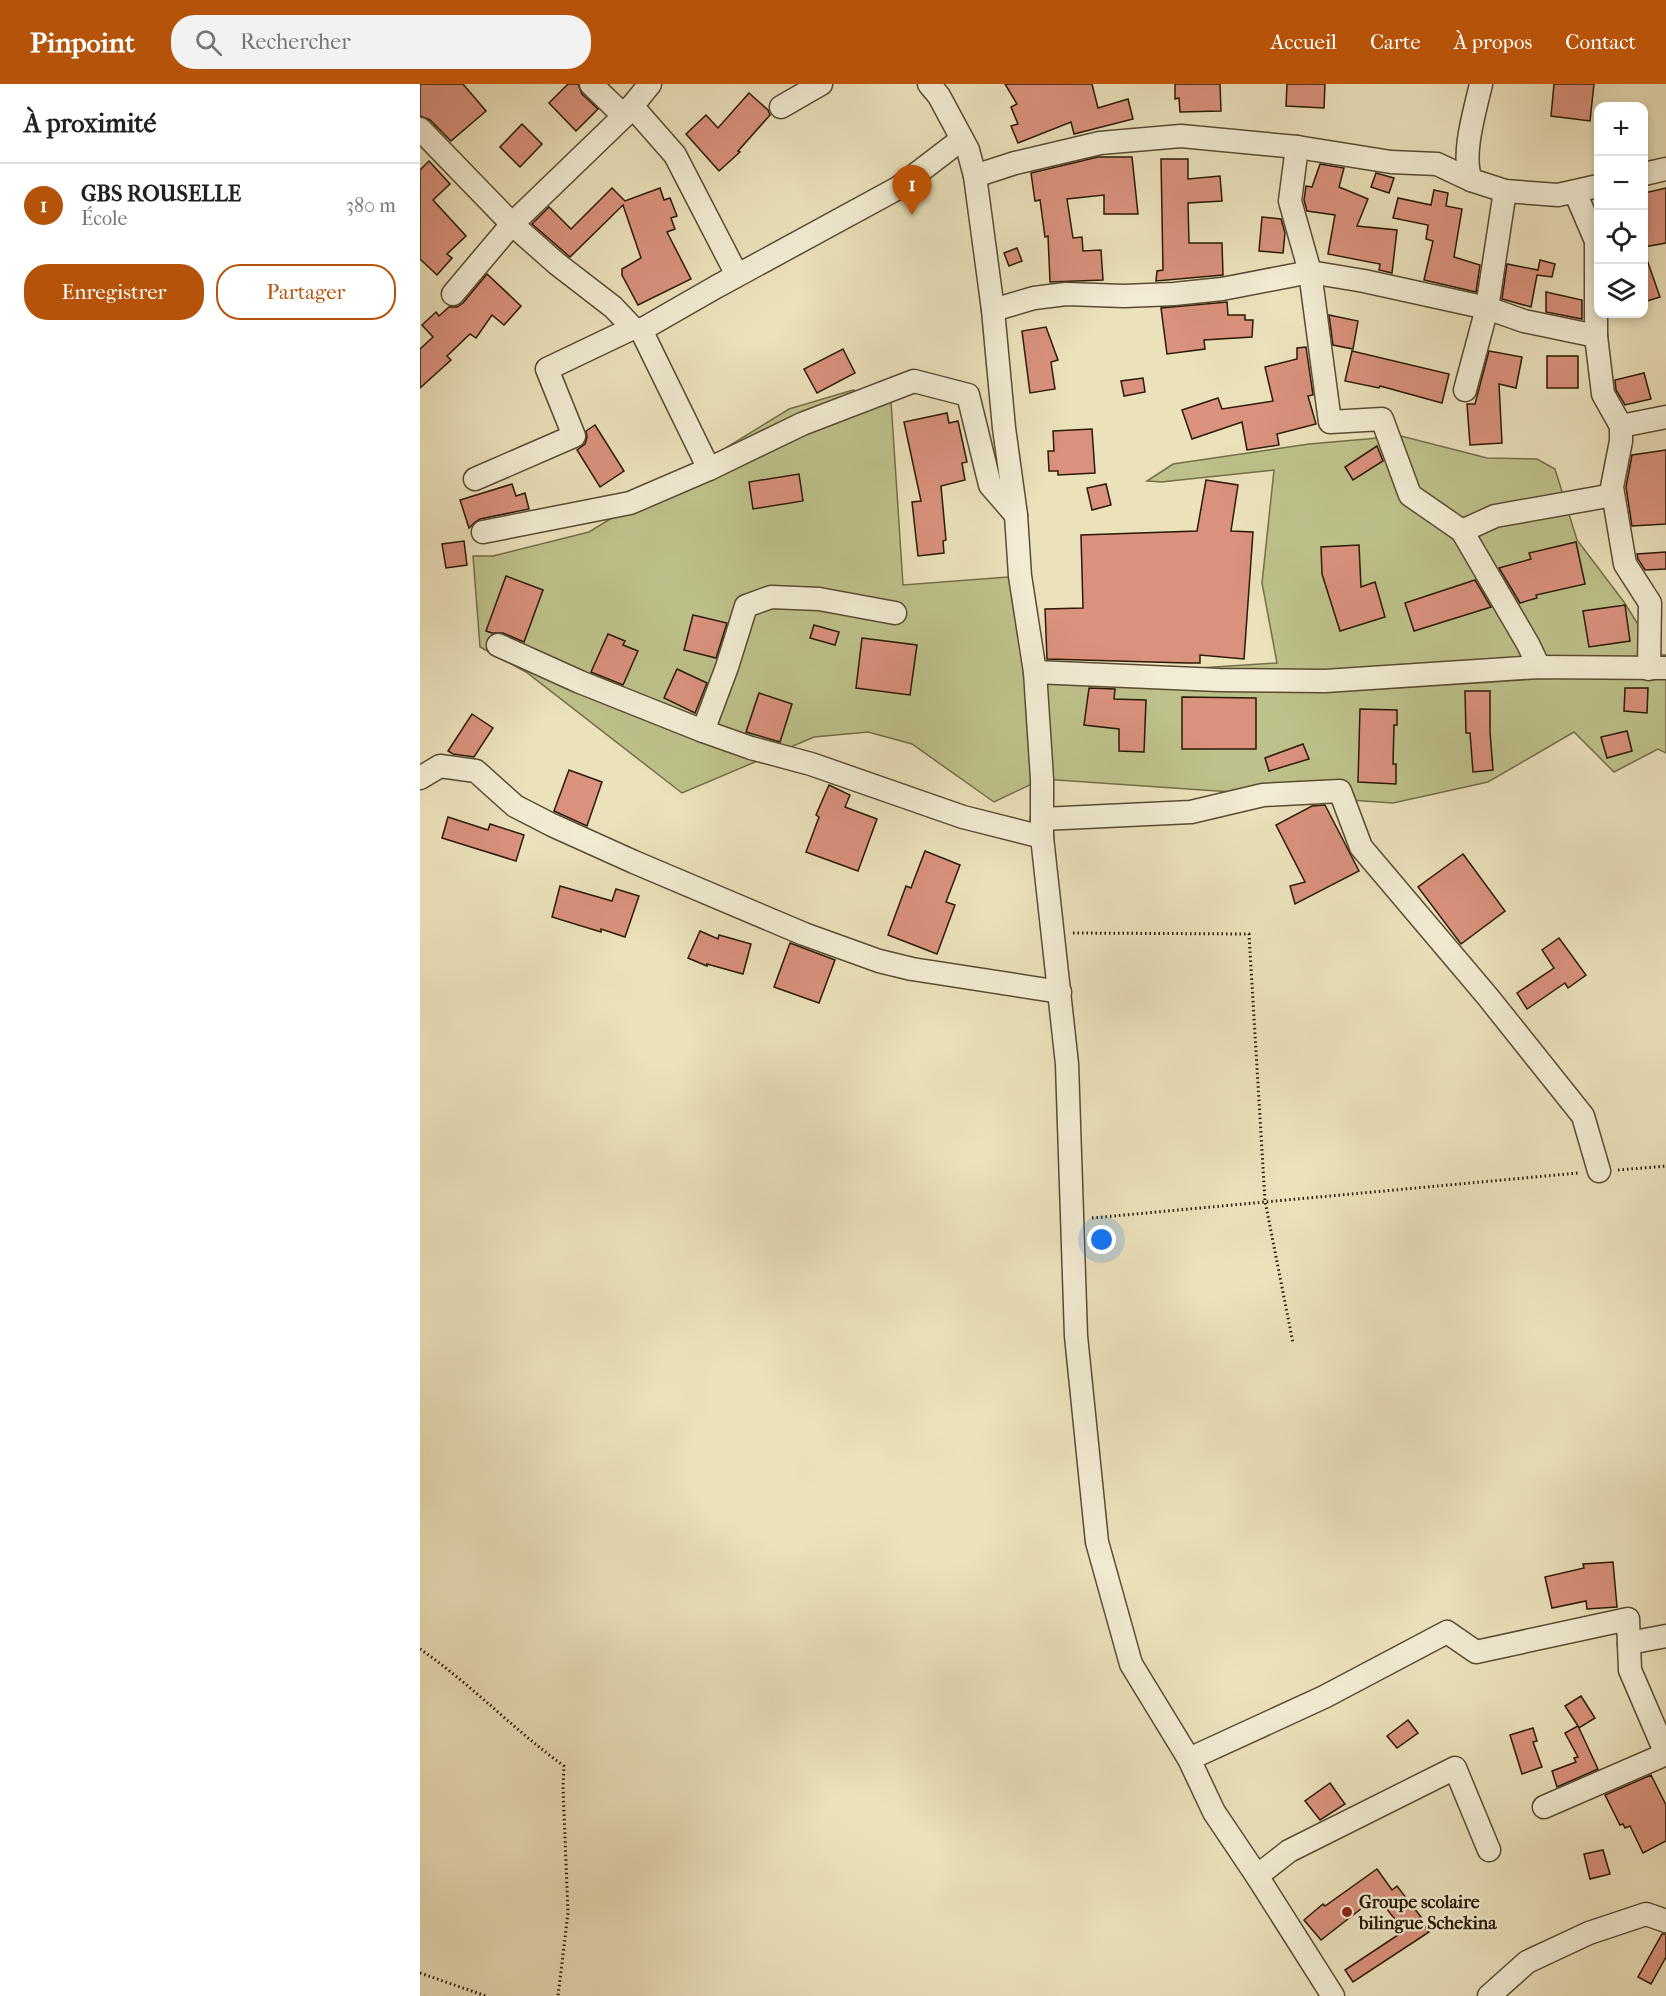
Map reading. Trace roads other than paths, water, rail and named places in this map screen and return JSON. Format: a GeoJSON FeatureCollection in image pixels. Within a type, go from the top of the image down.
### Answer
{"type":"FeatureCollection","features":[{"type":"Feature","properties":{"kind":"street"},"geometry":{"type":"LineString","coordinates":[[591,84],[628,111],[675,155],[737,275]]}},
{"type":"Feature","properties":{"kind":"street"},"geometry":{"type":"LineString","coordinates":[[453,294],[512,224],[628,111],[650,84]]}},
{"type":"Feature","properties":{"kind":"street"},"geometry":{"type":"LineString","coordinates":[[781,107],[821,84]]}},
{"type":"Feature","properties":{"kind":"street"},"geometry":{"type":"LineString","coordinates":[[929,84],[939,96],[968,150],[975,176],[993,310],[1004,428],[1016,515],[1020,576],[1035,672],[1042,779],[1042,828],[1067,1064],[1076,1336],[1097,1542],[1131,1664],[1189,1759],[1214,1812],[1333,1996]]}},
{"type":"Feature","properties":{"kind":"street"},"geometry":{"type":"LineString","coordinates":[[1471,180],[1467,171],[1469,143],[1481,84]]}},
{"type":"Feature","properties":{"kind":"street"},"geometry":{"type":"LineString","coordinates":[[420,129],[512,224],[637,329],[709,470]]}},
{"type":"Feature","properties":{"kind":"street"},"geometry":{"type":"LineString","coordinates":[[975,176],[1015,163],[1100,143],[1181,136],[1297,147],[1391,162],[1437,164],[1471,180],[1505,191],[1558,195],[1594,187]]}},
{"type":"Feature","properties":{"kind":"street"},"geometry":{"type":"LineString","coordinates":[[475,479],[574,436],[547,369],[637,329],[898,188],[962,139]]}},
{"type":"Feature","properties":{"kind":"street"},"geometry":{"type":"LineString","coordinates":[[1437,164],[1469,143]]}},
{"type":"Feature","properties":{"kind":"street"},"geometry":{"type":"LineString","coordinates":[[1297,147],[1290,201],[1310,272],[1330,422],[1382,419],[1410,495],[1462,531],[1539,667]]}},
{"type":"Feature","properties":{"kind":"street"},"geometry":{"type":"LineString","coordinates":[[1648,173],[1666,169]]}},
{"type":"Feature","properties":{"kind":"street"},"geometry":{"type":"LineString","coordinates":[[1465,390],[1486,308],[1505,191]]}},
{"type":"Feature","properties":{"kind":"street"},"geometry":{"type":"LineString","coordinates":[[1035,672],[1219,680],[1325,681],[1539,667],[1657,668],[1650,603],[1624,564],[1611,487],[1621,441],[1621,426],[1603,394],[1596,336],[1596,241],[1575,192]]}},
{"type":"Feature","properties":{"kind":"street"},"geometry":{"type":"LineString","coordinates":[[993,310],[1034,298],[1066,294],[1124,296],[1174,294],[1222,289],[1310,272],[1364,281],[1486,308],[1524,321],[1596,336]]}},
{"type":"Feature","properties":{"kind":"street"},"geometry":{"type":"LineString","coordinates":[[483,532],[630,503],[709,470],[802,424],[914,381],[968,395],[990,485],[1016,515]]}},
{"type":"Feature","properties":{"kind":"street"},"geometry":{"type":"LineString","coordinates":[[1621,426],[1666,417]]}},
{"type":"Feature","properties":{"kind":"street"},"geometry":{"type":"LineString","coordinates":[[1462,531],[1495,516],[1613,495]]}},
{"type":"Feature","properties":{"kind":"street"},"geometry":{"type":"LineString","coordinates":[[703,731],[728,667],[746,606],[771,597],[791,597],[819,599],[896,613]]}},
{"type":"Feature","properties":{"kind":"street"},"geometry":{"type":"LineString","coordinates":[[498,645],[580,682],[703,731],[751,748],[811,764],[963,817],[1042,828],[1191,812],[1263,795],[1340,791],[1361,847],[1488,997],[1583,1116],[1599,1172]]}},
{"type":"Feature","properties":{"kind":"street"},"geometry":{"type":"LineString","coordinates":[[420,778],[440,766],[476,771],[515,806],[552,825],[804,934],[879,961],[912,969],[1060,992]]}},
{"type":"Feature","properties":{"kind":"street"},"geometry":{"type":"LineString","coordinates":[[1189,1759],[1324,1697],[1447,1632],[1476,1652],[1628,1619],[1630,1670],[1660,1726],[1666,1754],[1544,1807]]}},
{"type":"Feature","properties":{"kind":"street"},"geometry":{"type":"LineString","coordinates":[[1629,1643],[1666,1636]]}},
{"type":"Feature","properties":{"kind":"street"},"geometry":{"type":"LineString","coordinates":[[1257,1876],[1289,1851],[1455,1768],[1489,1850]]}},
{"type":"Feature","properties":{"kind":"street"},"geometry":{"type":"LineString","coordinates":[[1490,1996],[1527,1962],[1569,1942],[1646,1914],[1666,1922]]}},
{"type":"Feature","properties":{"kind":"place","name":"GBS ROUSELLE"},"geometry":{"type":"Point","coordinates":[912,215]}},
{"type":"Feature","properties":{"kind":"place","name":"Groupe scolaire bilingue Schekina"},"geometry":{"type":"Point","coordinates":[1347,1912]}}]}
